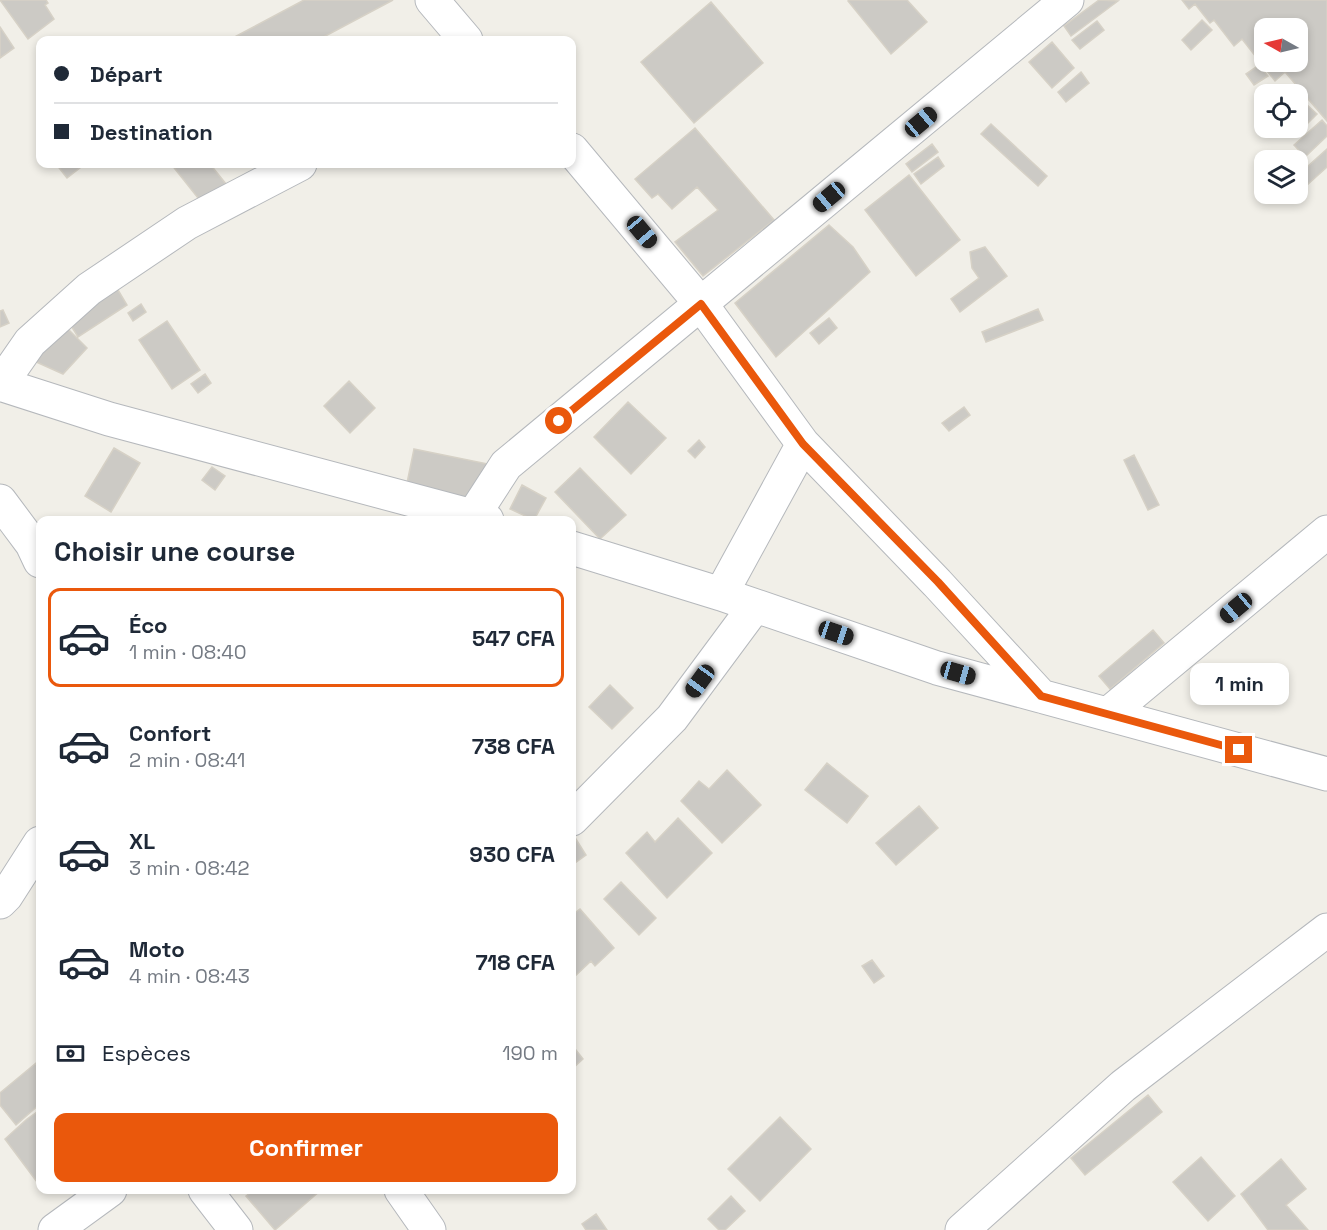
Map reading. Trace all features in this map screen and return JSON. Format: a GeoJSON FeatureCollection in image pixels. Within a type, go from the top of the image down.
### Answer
{"type":"FeatureCollection","features":[{"type":"Feature","properties":{"kind":"street"},"geometry":{"type":"LineString","coordinates":[[432,0],[463,36]]}},
{"type":"Feature","properties":{"kind":"street"},"geometry":{"type":"LineString","coordinates":[[481,516],[506,465],[1067,0]]}},
{"type":"Feature","properties":{"kind":"street"},"geometry":{"type":"LineString","coordinates":[[576,155],[701,304],[803,444],[938,582],[1041,696]]}},
{"type":"Feature","properties":{"kind":"street"},"geometry":{"type":"LineString","coordinates":[[292,168],[187,223],[89,289],[30,342],[0,384],[120,422],[472,516]]}},
{"type":"Feature","properties":{"kind":"street"},"geometry":{"type":"LineString","coordinates":[[721,594],[803,444]]}},
{"type":"Feature","properties":{"kind":"street"},"geometry":{"type":"LineString","coordinates":[[0,501],[36,552]]}},
{"type":"Feature","properties":{"kind":"street"},"geometry":{"type":"LineString","coordinates":[[1108,714],[1327,532]]}},
{"type":"Feature","properties":{"kind":"street"},"geometry":{"type":"LineString","coordinates":[[576,549],[721,594],[938,668],[1327,774]]}},
{"type":"Feature","properties":{"kind":"street"},"geometry":{"type":"LineString","coordinates":[[576,815],[672,718],[755,606]]}},
{"type":"Feature","properties":{"kind":"street"},"geometry":{"type":"LineString","coordinates":[[0,902],[36,849]]}},
{"type":"Feature","properties":{"kind":"street"},"geometry":{"type":"LineString","coordinates":[[962,1230],[1123,1086],[1327,930]]}},
{"type":"Feature","properties":{"kind":"street"},"geometry":{"type":"LineString","coordinates":[[55,1230],[105,1194]]}},
{"type":"Feature","properties":{"kind":"street"},"geometry":{"type":"LineString","coordinates":[[208,1194],[236,1230]]}},
{"type":"Feature","properties":{"kind":"street"},"geometry":{"type":"LineString","coordinates":[[404,1194],[429,1230]]}},
{"type":"Feature","properties":{"kind":"building"},"geometry":{"type":"Polygon","coordinates":[[[0,0],[46,0],[48,3],[45,5],[54,19],[28,39],[0,0]]]}},
{"type":"Feature","properties":{"kind":"building"},"geometry":{"type":"Polygon","coordinates":[[[304,0],[393,0],[326,36],[236,36],[304,0]]]}},
{"type":"Feature","properties":{"kind":"building"},"geometry":{"type":"Polygon","coordinates":[[[907,0],[927,22],[891,54],[848,1],[907,0]]]}},
{"type":"Feature","properties":{"kind":"building"},"geometry":{"type":"Polygon","coordinates":[[[1099,0],[1118,1],[1071,36],[1064,26],[1099,0]]]}},
{"type":"Feature","properties":{"kind":"building"},"geometry":{"type":"Polygon","coordinates":[[[1182,0],[1327,0],[1327,121],[1308,99],[1308,84],[1295,84],[1285,72],[1308,72],[1308,18],[1254,18],[1254,54],[1242,39],[1234,46],[1214,20],[1210,23],[1195,4],[1189,9],[1182,0]]]}},
{"type":"Feature","properties":{"kind":"building"},"geometry":{"type":"Polygon","coordinates":[[[711,2],[763,63],[694,123],[641,62],[711,2]]]}},
{"type":"Feature","properties":{"kind":"building"},"geometry":{"type":"Polygon","coordinates":[[[1202,20],[1212,30],[1191,50],[1182,40],[1202,20]]]}},
{"type":"Feature","properties":{"kind":"building"},"geometry":{"type":"Polygon","coordinates":[[[1097,21],[1104,30],[1080,49],[1072,40],[1097,21]]]}},
{"type":"Feature","properties":{"kind":"building"},"geometry":{"type":"Polygon","coordinates":[[[0,27],[14,48],[0,58],[0,27]]]}},
{"type":"Feature","properties":{"kind":"building"},"geometry":{"type":"Polygon","coordinates":[[[1052,42],[1074,68],[1052,88],[1029,62],[1052,42]]]}},
{"type":"Feature","properties":{"kind":"building"},"geometry":{"type":"Polygon","coordinates":[[[1254,68],[1254,72],[1265,72],[1268,76],[1254,85],[1246,74],[1254,68]]]}},
{"type":"Feature","properties":{"kind":"building"},"geometry":{"type":"Polygon","coordinates":[[[1081,72],[1089,83],[1066,102],[1058,92],[1081,72]]]}},
{"type":"Feature","properties":{"kind":"building"},"geometry":{"type":"Polygon","coordinates":[[[1268,72],[1285,72],[1275,81],[1268,72]]]}},
{"type":"Feature","properties":{"kind":"building"},"geometry":{"type":"Polygon","coordinates":[[[1308,106],[1317,114],[1308,123],[1308,106]]]}},
{"type":"Feature","properties":{"kind":"building"},"geometry":{"type":"Polygon","coordinates":[[[1322,120],[1327,126],[1327,136],[1308,154],[1308,150],[1299,150],[1294,145],[1302,138],[1308,138],[1308,132],[1322,120]]]}},
{"type":"Feature","properties":{"kind":"building"},"geometry":{"type":"Polygon","coordinates":[[[991,124],[1047,176],[1038,186],[981,134],[991,124]]]}},
{"type":"Feature","properties":{"kind":"building"},"geometry":{"type":"Polygon","coordinates":[[[695,128],[774,220],[703,276],[675,242],[718,210],[697,187],[672,209],[658,194],[652,198],[635,179],[695,128]]]}},
{"type":"Feature","properties":{"kind":"building"},"geometry":{"type":"Polygon","coordinates":[[[932,144],[938,152],[912,172],[906,164],[932,144]]]}},
{"type":"Feature","properties":{"kind":"building"},"geometry":{"type":"Polygon","coordinates":[[[1327,149],[1327,167],[1308,184],[1308,166],[1327,149]]]}},
{"type":"Feature","properties":{"kind":"building"},"geometry":{"type":"Polygon","coordinates":[[[938,157],[944,166],[921,184],[914,174],[938,157]]]}},
{"type":"Feature","properties":{"kind":"building"},"geometry":{"type":"Polygon","coordinates":[[[59,168],[80,168],[67,178],[59,168]]]}},
{"type":"Feature","properties":{"kind":"building"},"geometry":{"type":"Polygon","coordinates":[[[174,168],[213,168],[226,184],[202,203],[174,168]]]}},
{"type":"Feature","properties":{"kind":"building"},"geometry":{"type":"Polygon","coordinates":[[[909,175],[960,240],[916,276],[865,210],[909,175]]]}},
{"type":"Feature","properties":{"kind":"building"},"geometry":{"type":"Polygon","coordinates":[[[829,225],[853,247],[870,272],[776,357],[735,303],[829,225]]]}},
{"type":"Feature","properties":{"kind":"building"},"geometry":{"type":"Polygon","coordinates":[[[985,247],[1007,276],[960,312],[951,299],[979,278],[972,268],[970,252],[985,247]]]}},
{"type":"Feature","properties":{"kind":"building"},"geometry":{"type":"Polygon","coordinates":[[[115,285],[127,305],[78,337],[65,316],[115,285]]]}},
{"type":"Feature","properties":{"kind":"building"},"geometry":{"type":"Polygon","coordinates":[[[141,304],[146,312],[133,321],[128,313],[141,304]]]}},
{"type":"Feature","properties":{"kind":"building"},"geometry":{"type":"Polygon","coordinates":[[[1038,309],[1043,320],[986,342],[982,332],[1038,309]]]}},
{"type":"Feature","properties":{"kind":"building"},"geometry":{"type":"Polygon","coordinates":[[[3,310],[9,323],[0,327],[0,311],[3,310]]]}},
{"type":"Feature","properties":{"kind":"building"},"geometry":{"type":"Polygon","coordinates":[[[829,318],[837,328],[819,344],[810,333],[829,318]]]}},
{"type":"Feature","properties":{"kind":"building"},"geometry":{"type":"Polygon","coordinates":[[[167,321],[200,370],[172,389],[139,340],[167,321]]]}},
{"type":"Feature","properties":{"kind":"building"},"geometry":{"type":"Polygon","coordinates":[[[67,328],[87,348],[63,374],[34,361],[67,328]]]}},
{"type":"Feature","properties":{"kind":"building"},"geometry":{"type":"Polygon","coordinates":[[[205,374],[211,383],[198,393],[191,384],[205,374]]]}},
{"type":"Feature","properties":{"kind":"building"},"geometry":{"type":"Polygon","coordinates":[[[349,381],[375,408],[350,433],[324,406],[349,381]]]}},
{"type":"Feature","properties":{"kind":"building"},"geometry":{"type":"Polygon","coordinates":[[[628,402],[666,438],[631,474],[594,437],[628,402]]]}},
{"type":"Feature","properties":{"kind":"building"},"geometry":{"type":"Polygon","coordinates":[[[964,407],[970,415],[949,431],[942,423],[964,407]]]}},
{"type":"Feature","properties":{"kind":"building"},"geometry":{"type":"Polygon","coordinates":[[[699,440],[705,447],[695,458],[688,451],[699,440]]]}},
{"type":"Feature","properties":{"kind":"building"},"geometry":{"type":"Polygon","coordinates":[[[114,448],[140,463],[111,512],[85,496],[114,448]]]}},
{"type":"Feature","properties":{"kind":"building"},"geometry":{"type":"Polygon","coordinates":[[[414,449],[488,464],[480,504],[406,488],[414,449]]]}},
{"type":"Feature","properties":{"kind":"building"},"geometry":{"type":"Polygon","coordinates":[[[1134,455],[1159,505],[1148,510],[1124,460],[1134,455]]]}},
{"type":"Feature","properties":{"kind":"building"},"geometry":{"type":"Polygon","coordinates":[[[212,467],[225,476],[215,490],[202,480],[212,467]]]}},
{"type":"Feature","properties":{"kind":"building"},"geometry":{"type":"Polygon","coordinates":[[[580,468],[626,515],[600,539],[555,492],[580,468]]]}},
{"type":"Feature","properties":{"kind":"building"},"geometry":{"type":"Polygon","coordinates":[[[522,485],[546,498],[536,516],[525,516],[510,509],[522,485]]]}},
{"type":"Feature","properties":{"kind":"building"},"geometry":{"type":"Polygon","coordinates":[[[1153,630],[1164,643],[1110,689],[1099,676],[1153,630]]]}},
{"type":"Feature","properties":{"kind":"building"},"geometry":{"type":"Polygon","coordinates":[[[610,685],[633,708],[612,729],[589,707],[610,685]]]}},
{"type":"Feature","properties":{"kind":"building"},"geometry":{"type":"Polygon","coordinates":[[[827,763],[868,796],[847,823],[805,790],[827,763]]]}},
{"type":"Feature","properties":{"kind":"building"},"geometry":{"type":"Polygon","coordinates":[[[727,770],[761,805],[722,843],[681,801],[699,781],[709,789],[727,770]]]}},
{"type":"Feature","properties":{"kind":"building"},"geometry":{"type":"Polygon","coordinates":[[[919,806],[938,828],[896,865],[876,843],[919,806]]]}},
{"type":"Feature","properties":{"kind":"building"},"geometry":{"type":"Polygon","coordinates":[[[678,818],[712,853],[667,898],[626,853],[647,832],[655,842],[678,818]]]}},
{"type":"Feature","properties":{"kind":"building"},"geometry":{"type":"Polygon","coordinates":[[[576,839],[586,855],[576,862],[576,839]]]}},
{"type":"Feature","properties":{"kind":"building"},"geometry":{"type":"Polygon","coordinates":[[[621,882],[656,918],[639,935],[604,899],[621,882]]]}},
{"type":"Feature","properties":{"kind":"building"},"geometry":{"type":"Polygon","coordinates":[[[580,909],[614,948],[595,966],[591,961],[576,975],[576,912],[580,909]]]}},
{"type":"Feature","properties":{"kind":"building"},"geometry":{"type":"Polygon","coordinates":[[[872,960],[884,976],[874,983],[862,966],[872,960]]]}},
{"type":"Feature","properties":{"kind":"building"},"geometry":{"type":"Polygon","coordinates":[[[576,1050],[583,1059],[576,1065],[576,1050]]]}},
{"type":"Feature","properties":{"kind":"building"},"geometry":{"type":"Polygon","coordinates":[[[36,1063],[36,1108],[16,1125],[0,1105],[0,1093],[36,1063]]]}},
{"type":"Feature","properties":{"kind":"building"},"geometry":{"type":"Polygon","coordinates":[[[1148,1095],[1162,1112],[1085,1175],[1071,1158],[1148,1095]]]}},
{"type":"Feature","properties":{"kind":"building"},"geometry":{"type":"Polygon","coordinates":[[[36,1113],[36,1181],[5,1139],[36,1113]]]}},
{"type":"Feature","properties":{"kind":"building"},"geometry":{"type":"Polygon","coordinates":[[[780,1117],[811,1149],[760,1201],[728,1169],[780,1117]]]}},
{"type":"Feature","properties":{"kind":"building"},"geometry":{"type":"Polygon","coordinates":[[[1201,1157],[1235,1196],[1208,1221],[1173,1182],[1201,1157]]]}},
{"type":"Feature","properties":{"kind":"building"},"geometry":{"type":"Polygon","coordinates":[[[1281,1159],[1306,1189],[1286,1205],[1308,1230],[1268,1230],[1241,1194],[1281,1159]]]}},
{"type":"Feature","properties":{"kind":"building"},"geometry":{"type":"Polygon","coordinates":[[[249,1194],[316,1194],[275,1230],[246,1196],[249,1194]]]}},
{"type":"Feature","properties":{"kind":"building"},"geometry":{"type":"Polygon","coordinates":[[[731,1196],[745,1211],[725,1230],[719,1230],[708,1219],[731,1196]]]}},
{"type":"Feature","properties":{"kind":"building"},"geometry":{"type":"Polygon","coordinates":[[[596,1214],[607,1230],[586,1230],[582,1224],[596,1214]]]}},
{"type":"Feature","properties":{"kind":"route"},"geometry":{"type":"LineString","coordinates":[[559,421],[701,304],[803,444],[938,582],[1041,696],[1239,750]]}}]}
